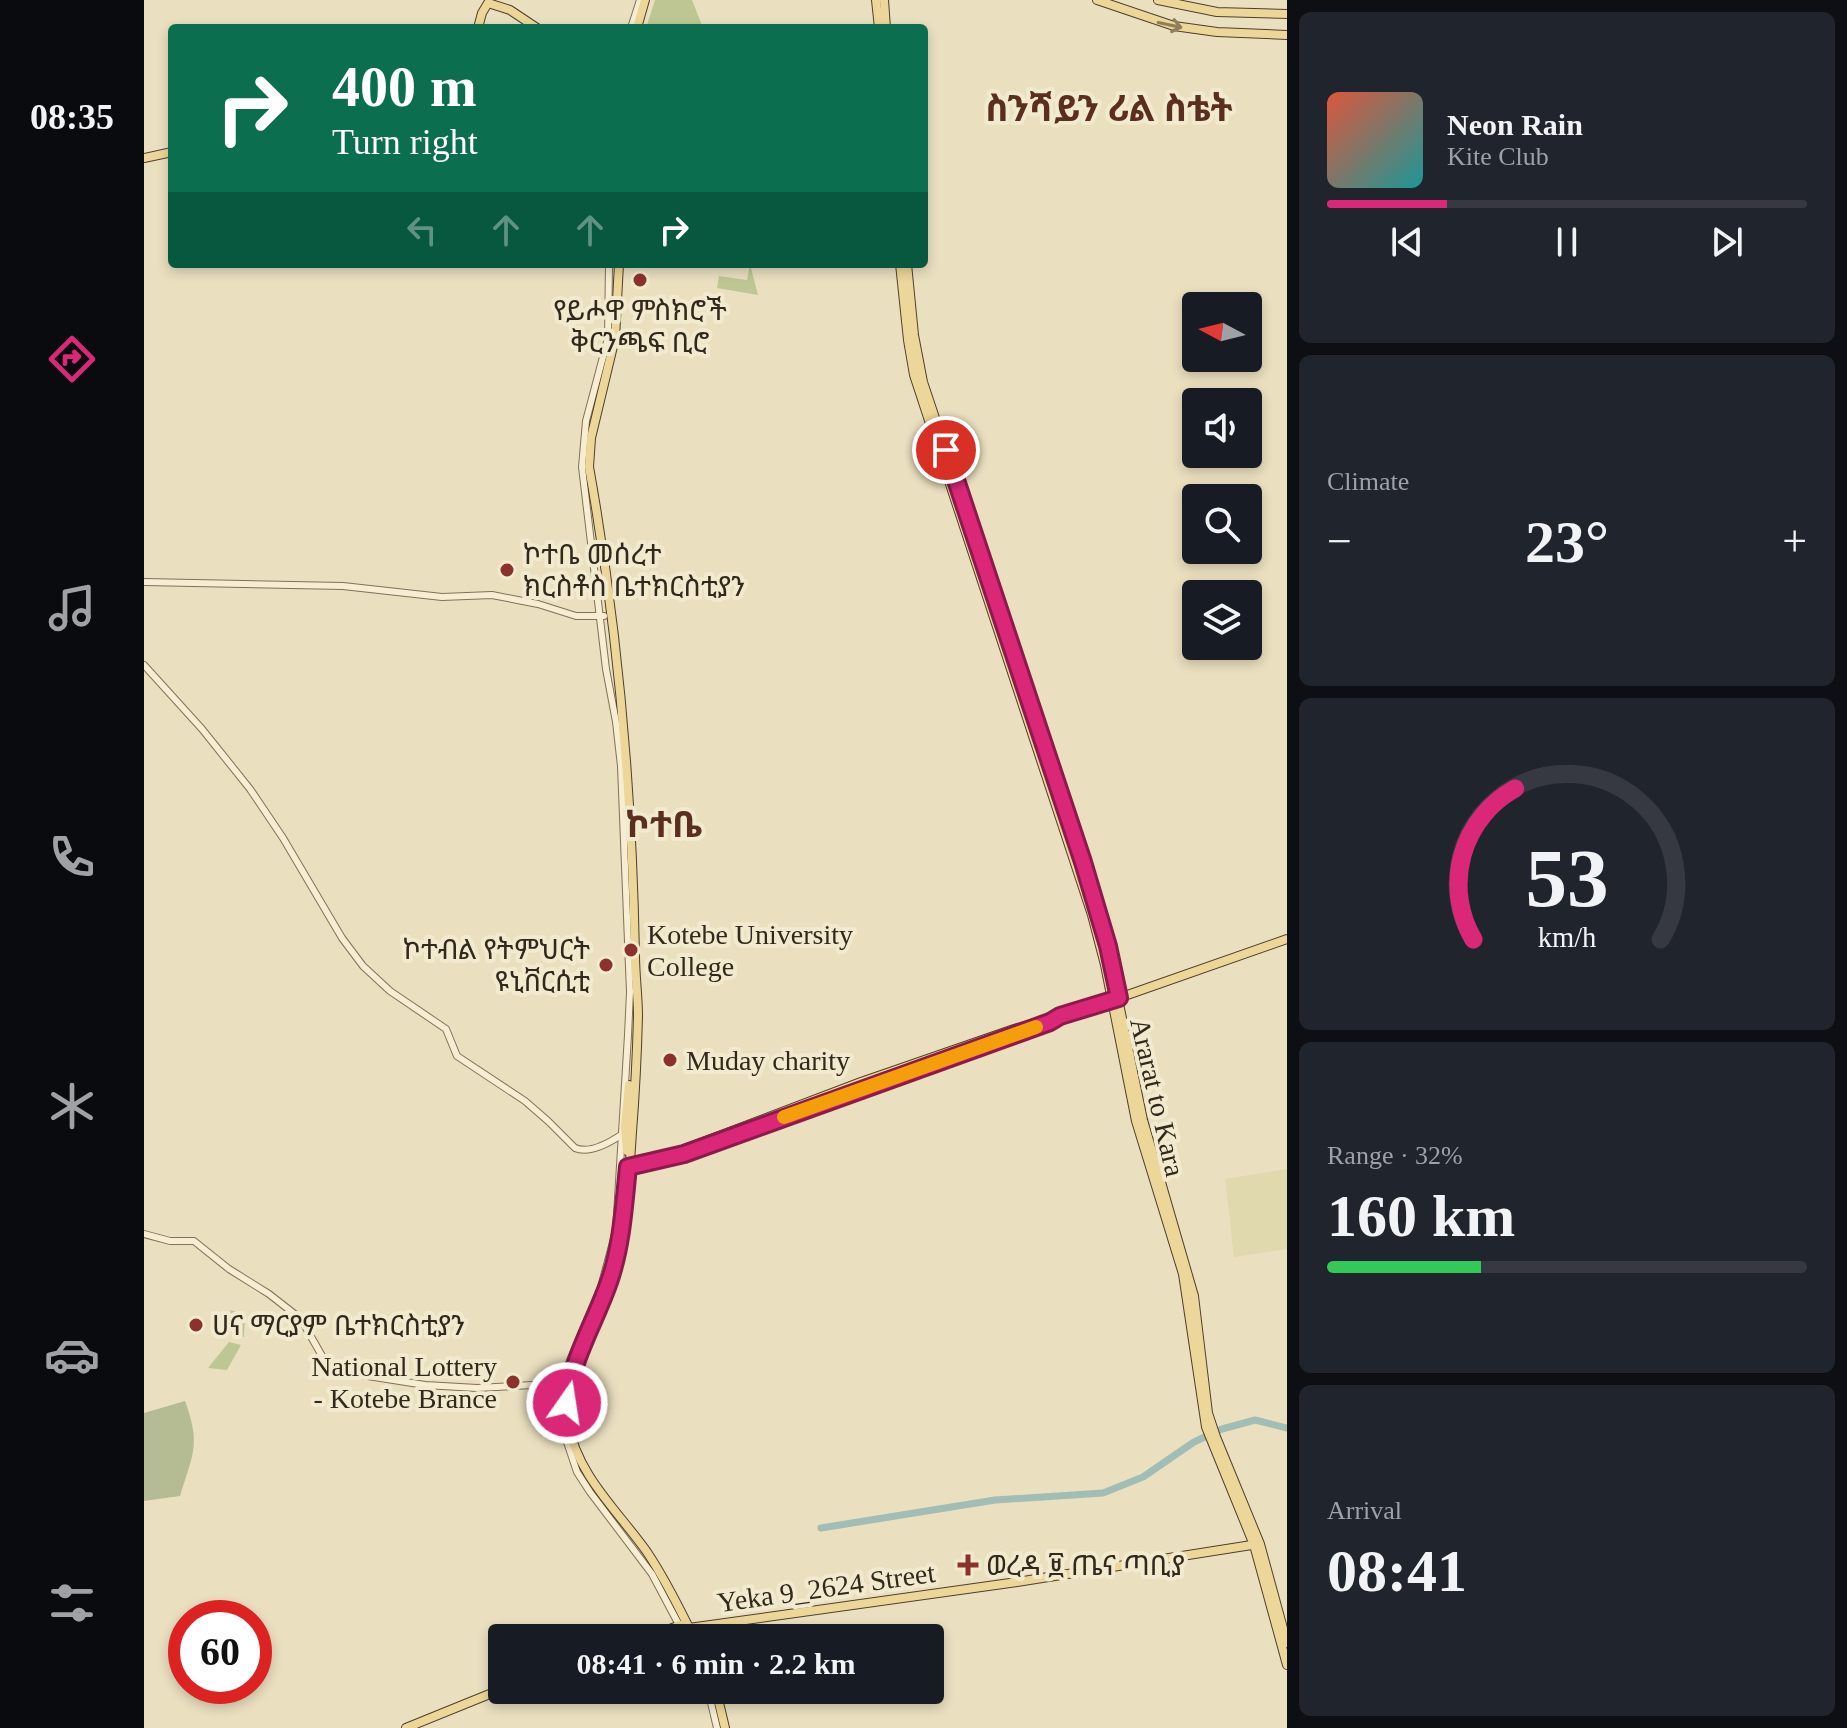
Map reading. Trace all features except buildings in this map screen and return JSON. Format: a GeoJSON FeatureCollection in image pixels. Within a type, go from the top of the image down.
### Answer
{"type":"FeatureCollection","features":[{"type":"Feature","properties":{"kind":"main road"},"geometry":{"type":"LineString","coordinates":[[475,24],[477,11],[484,0]]}},
{"type":"Feature","properties":{"kind":"main road"},"geometry":{"type":"LineString","coordinates":[[497,0],[538,24]]}},
{"type":"Feature","properties":{"kind":"main road"},"geometry":{"type":"LineString","coordinates":[[635,24],[642,0]]}},
{"type":"Feature","properties":{"kind":"main road"},"geometry":{"type":"LineString","coordinates":[[876,0],[879,24]]}},
{"type":"Feature","properties":{"kind":"main road"},"geometry":{"type":"LineString","coordinates":[[884,0],[886,24]]}},
{"type":"Feature","properties":{"kind":"main road"},"geometry":{"type":"LineString","coordinates":[[1097,0],[1174,26],[1217,32],[1287,35]]}},
{"type":"Feature","properties":{"kind":"main road"},"geometry":{"type":"LineString","coordinates":[[1158,0],[1217,12],[1287,14]]}},
{"type":"Feature","properties":{"kind":"main road"},"geometry":{"type":"LineString","coordinates":[[477,24],[488,3],[510,10],[531,24]]}},
{"type":"Feature","properties":{"kind":"main road"},"geometry":{"type":"LineString","coordinates":[[144,161],[168,156]]}},
{"type":"Feature","properties":{"kind":"main road"},"geometry":{"type":"LineString","coordinates":[[619,268],[615,338],[591,438],[589,467],[609,591],[623,721],[634,861],[638,1013],[622,1231],[611,1276],[564,1392],[569,1426],[584,1470],[665,1580],[684,1624]]}},
{"type":"Feature","properties":{"kind":"main road","name":"Ararat to Kara"},"geometry":{"type":"LineString","coordinates":[[901,268],[910,353],[1083,862],[1108,946],[1116,999],[1152,1164],[1183,1274],[1209,1427],[1257,1546],[1287,1643]]}},
{"type":"Feature","properties":{"kind":"main road","name":"Ararat to Kara"},"geometry":{"type":"LineString","coordinates":[[904,276],[906,268]]}},
{"type":"Feature","properties":{"kind":"main road"},"geometry":{"type":"LineString","coordinates":[[615,713],[623,721]]}},
{"type":"Feature","properties":{"kind":"main road"},"geometry":{"type":"LineString","coordinates":[[628,1164],[672,1156],[847,1090],[1287,939]]}},
{"type":"Feature","properties":{"kind":"main road"},"geometry":{"type":"LineString","coordinates":[[628,1164],[625,1126],[633,1034],[630,992]]}},
{"type":"Feature","properties":{"kind":"main road","name":"Ararat to Kara"},"geometry":{"type":"LineString","coordinates":[[1257,1546],[1287,1665]]}},
{"type":"Feature","properties":{"kind":"main road","name":"Yeka 9_2624 Street"},"geometry":{"type":"LineString","coordinates":[[742,1624],[1257,1546]]}},
{"type":"Feature","properties":{"kind":"main road"},"geometry":{"type":"LineString","coordinates":[[406,1728],[488,1695]]}},
{"type":"Feature","properties":{"kind":"main road"},"geometry":{"type":"LineString","coordinates":[[719,1704],[725,1728]]}},
{"type":"Feature","properties":{"kind":"street"},"geometry":{"type":"LineString","coordinates":[[144,1234],[170,1241],[194,1241],[229,1269],[277,1300],[306,1325],[330,1370],[425,1385],[477,1388],[533,1385],[564,1392],[568,1365],[608,1265],[617,1222],[630,992],[623,796],[582,467],[582,443],[608,338],[609,268]]}},
{"type":"Feature","properties":{"kind":"street"},"geometry":{"type":"LineString","coordinates":[[144,582],[343,586],[442,597],[492,595],[538,604],[570,615],[602,616]]}},
{"type":"Feature","properties":{"kind":"street"},"geometry":{"type":"LineString","coordinates":[[144,665],[202,729],[250,789],[342,938],[369,973],[446,1029],[457,1056],[525,1101],[575,1148],[582,1151],[611,1142],[621,1135]]}},
{"type":"Feature","properties":{"kind":"street"},"geometry":{"type":"LineString","coordinates":[[611,1142],[621,1145]]}},
{"type":"Feature","properties":{"kind":"street"},"geometry":{"type":"LineString","coordinates":[[711,1704],[717,1728]]}},
{"type":"Feature","properties":{"kind":"shaded area"},"geometry":{"type":"Polygon","coordinates":[[[1287,1169],[1287,1249],[1234,1257],[1225,1179],[1287,1169]]]}},
{"type":"Feature","properties":{"kind":"green space"},"geometry":{"type":"Polygon","coordinates":[[[655,0],[692,0],[701,24],[647,24],[655,0]]]}},
{"type":"Feature","properties":{"kind":"green space"},"geometry":{"type":"Polygon","coordinates":[[[751,268],[758,295],[717,288],[719,276],[747,280],[751,268]]]}},
{"type":"Feature","properties":{"kind":"green space"},"geometry":{"type":"Polygon","coordinates":[[[230,1310],[245,1314],[244,1337],[236,1334],[230,1310]]]}},
{"type":"Feature","properties":{"kind":"green space"},"geometry":{"type":"Polygon","coordinates":[[[229,1342],[241,1345],[227,1370],[208,1368],[229,1342]]]}},
{"type":"Feature","properties":{"kind":"green space"},"geometry":{"type":"Polygon","coordinates":[[[185,1401],[194,1439],[192,1459],[180,1496],[144,1501],[144,1413],[185,1401]]]}},
{"type":"Feature","properties":{"kind":"waterway"},"geometry":{"type":"LineString","coordinates":[[821,1528],[995,1500],[1103,1493],[1143,1477],[1194,1442],[1222,1429],[1255,1420],[1287,1428]]}},
{"type":"Feature","properties":{"kind":"slow traffic"},"geometry":{"type":"LineString","coordinates":[[784,1117],[1036,1027]]}},
{"type":"Feature","properties":{"kind":"place","name":"የይሖዋ ምስክሮች ቅርንጫፍ ቢሮ"},"geometry":{"type":"Point","coordinates":[640,280]}},
{"type":"Feature","properties":{"kind":"place","name":"ኮተቤ መሰረተ ክርስቶስ ቤተክርስቲያን"},"geometry":{"type":"Point","coordinates":[507,570]}},
{"type":"Feature","properties":{"kind":"place","name":"Kotebe University College"},"geometry":{"type":"Point","coordinates":[631,950]}},
{"type":"Feature","properties":{"kind":"place","name":"ኮተብል የትምህርት ዩኒቨርሲቲ"},"geometry":{"type":"Point","coordinates":[606,965]}},
{"type":"Feature","properties":{"kind":"place","name":"Muday charity"},"geometry":{"type":"Point","coordinates":[670,1060]}},
{"type":"Feature","properties":{"kind":"place","name":"ሀና ማርያም ቤተክርስቲያን"},"geometry":{"type":"Point","coordinates":[196,1325]}},
{"type":"Feature","properties":{"kind":"place","name":"National Lottery - Kotebe Brance"},"geometry":{"type":"Point","coordinates":[513,1382]}},
{"type":"Feature","properties":{"kind":"place","name":"ወረዳ ፱ ጤና ጣቢያ"},"geometry":{"type":"Point","coordinates":[968,1565]}},
{"type":"Feature","properties":{"kind":"district","name":"ስንሻይን ሪል ስቴት"},"geometry":{"type":"Point","coordinates":[1109,108]}},
{"type":"Feature","properties":{"kind":"district","name":"ኮተቤ"},"geometry":{"type":"Point","coordinates":[664,824]}},
{"type":"Feature","properties":{"kind":"route"},"geometry":{"type":"LineString","coordinates":[[567,1403],[571,1376],[611,1276],[622,1231],[628,1167],[684,1154],[1060,1016],[1119,998],[1108,946],[1083,862],[946,450]]}}]}
